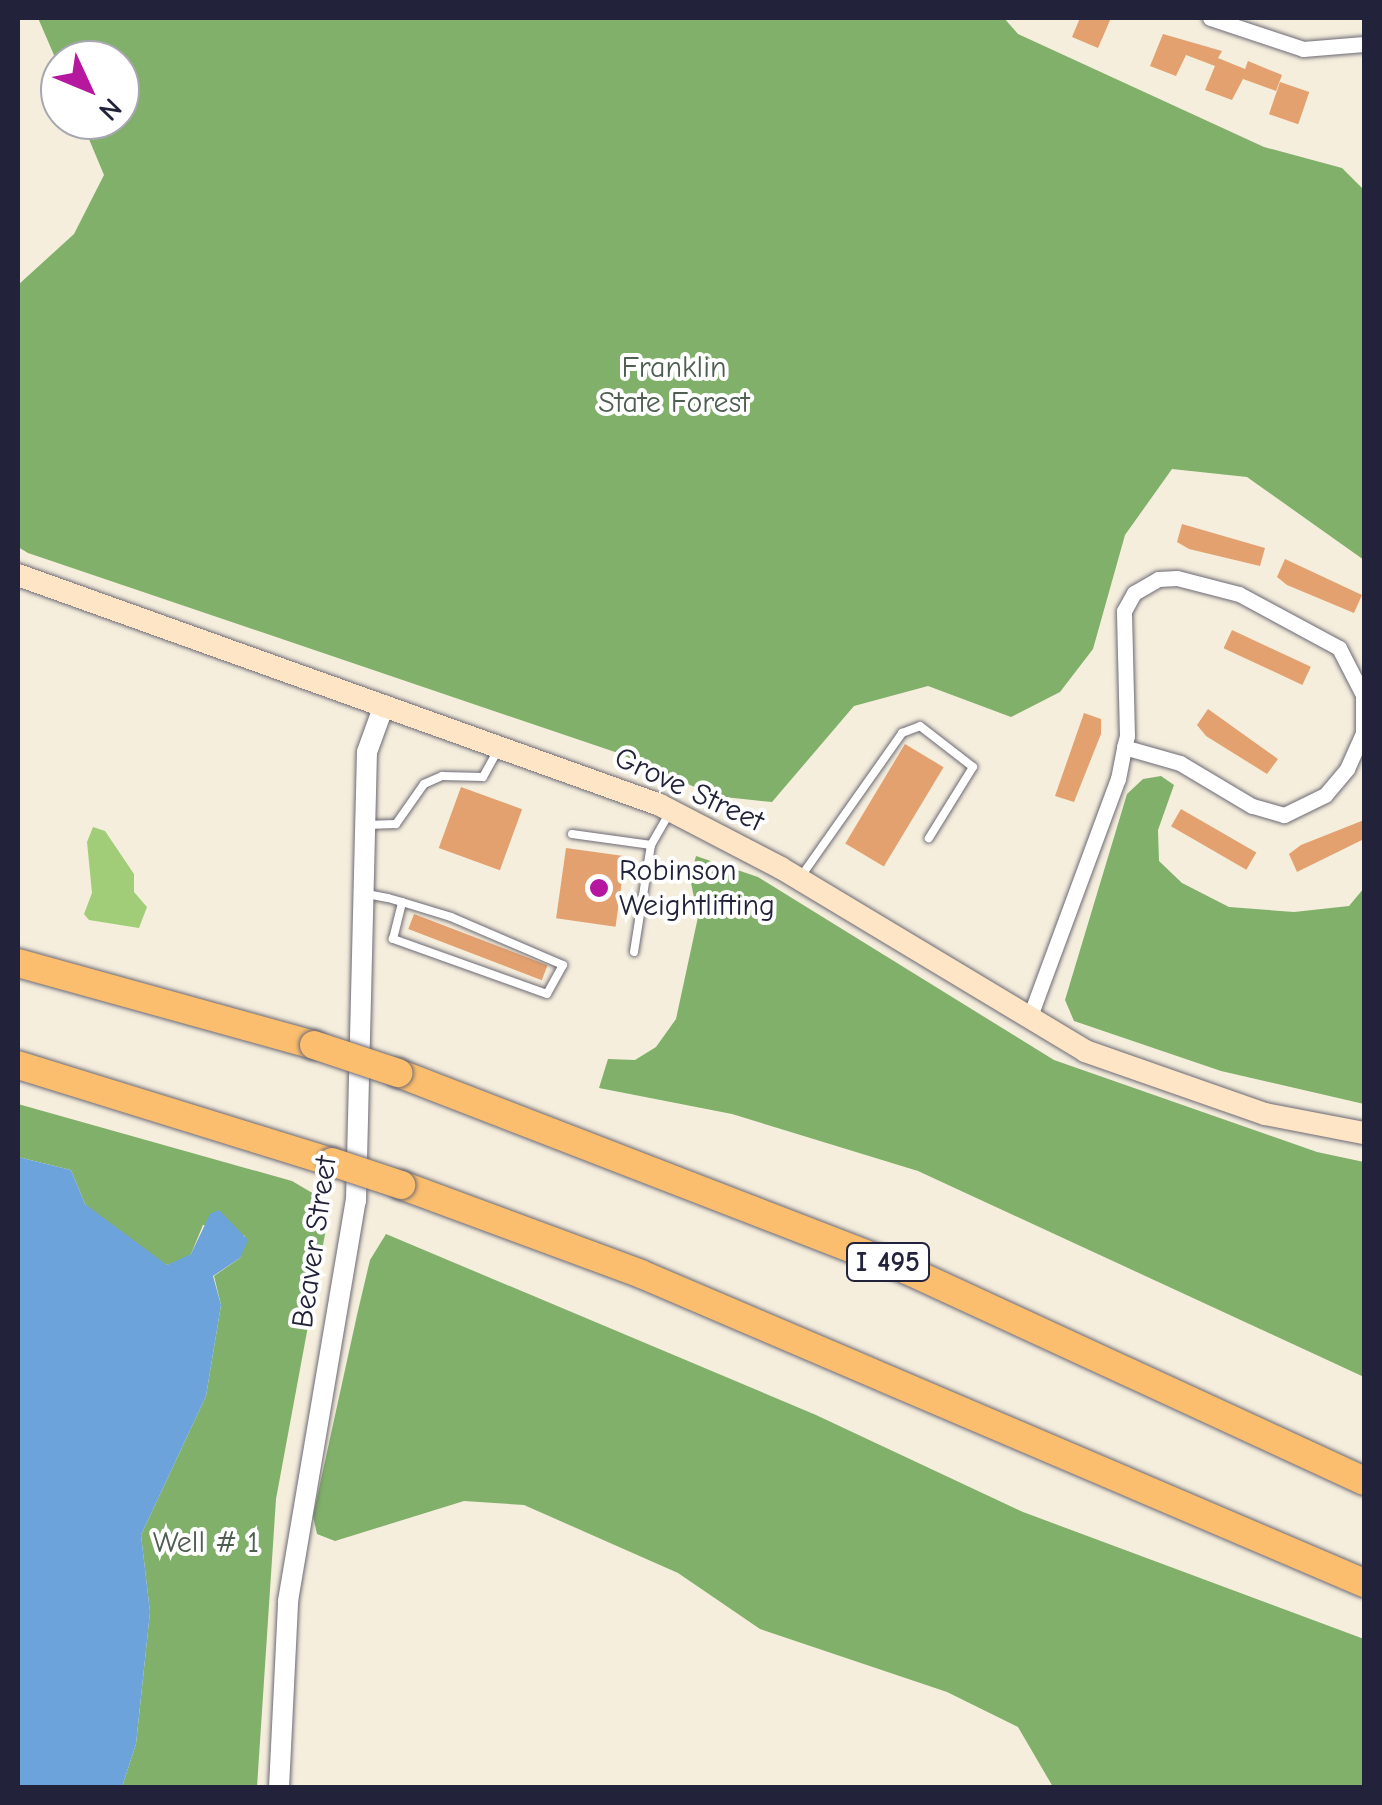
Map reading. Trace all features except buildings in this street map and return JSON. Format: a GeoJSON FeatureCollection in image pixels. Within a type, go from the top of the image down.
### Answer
{"type":"FeatureCollection","features":[{"type":"Feature","properties":{"kind":"highway","name":"I 495"},"geometry":{"type":"LineString","coordinates":[[18,963],[314,1046],[398,1074],[907,1270],[1364,1480]]}},
{"type":"Feature","properties":{"kind":"highway"},"geometry":{"type":"LineString","coordinates":[[18,1065],[401,1185],[641,1274],[1364,1583]]}},
{"type":"Feature","properties":{"kind":"main road","name":"Grove Street"},"geometry":{"type":"LineString","coordinates":[[18,576],[671,810],[800,879],[1085,1051],[1265,1114],[1364,1133]]}},
{"type":"Feature","properties":{"kind":"street"},"geometry":{"type":"LineString","coordinates":[[1210,18],[1303,49],[1364,44]]}},
{"type":"Feature","properties":{"kind":"street"},"geometry":{"type":"LineString","coordinates":[[1029,1019],[1118,779],[1124,747],[1124,611],[1134,593],[1158,579],[1215,585],[1323,635],[1350,664],[1363,695],[1363,733],[1346,769],[1326,795],[1284,814],[1236,798],[1180,763],[1124,747]]}},
{"type":"Feature","properties":{"kind":"street","name":"Beaver Street"},"geometry":{"type":"LineString","coordinates":[[280,1788],[288,1601],[356,1201],[366,752],[384,705]]}},
{"type":"Feature","properties":{"kind":"lane"},"geometry":{"type":"LineString","coordinates":[[800,879],[893,744],[920,726],[973,768],[930,838]]}},
{"type":"Feature","properties":{"kind":"lane"},"geometry":{"type":"LineString","coordinates":[[364,825],[396,824],[424,784],[442,776],[483,777],[500,746]]}},
{"type":"Feature","properties":{"kind":"lane"},"geometry":{"type":"LineString","coordinates":[[634,952],[651,844],[671,810]]}},
{"type":"Feature","properties":{"kind":"lane"},"geometry":{"type":"LineString","coordinates":[[572,834],[651,844]]}},
{"type":"Feature","properties":{"kind":"lane"},"geometry":{"type":"LineString","coordinates":[[362,893],[402,902],[451,916],[563,965],[547,994],[394,939],[402,902]]}},
{"type":"Feature","properties":{"kind":"green space","name":"Franklin State Forest"},"geometry":{"type":"Polygon","coordinates":[[[38,18],[1004,18],[1018,34],[1264,147],[1342,168],[1364,190],[1364,560],[1247,477],[1172,469],[1125,535],[1093,649],[1060,692],[1011,717],[928,686],[854,706],[772,802],[715,796],[618,753],[28,553],[18,547],[18,285],[74,234],[104,175],[89,140],[140,140],[140,40],[47,40],[38,18]]]}},
{"type":"Feature","properties":{"kind":"green space"},"geometry":{"type":"Polygon","coordinates":[[[1161,776],[1174,785],[1158,830],[1159,861],[1182,883],[1229,907],[1294,912],[1349,906],[1364,888],[1364,1104],[1221,1071],[1074,1021],[1065,1000],[1127,794],[1143,779],[1161,776]]]}},
{"type":"Feature","properties":{"kind":"green space"},"geometry":{"type":"Polygon","coordinates":[[[93,827],[105,831],[134,874],[134,892],[147,907],[139,928],[89,920],[84,914],[92,893],[87,842],[93,827]]]}},
{"type":"Feature","properties":{"kind":"green space"},"geometry":{"type":"Polygon","coordinates":[[[696,856],[758,877],[1054,1060],[1317,1152],[1364,1162],[1364,1377],[918,1171],[732,1114],[599,1088],[608,1059],[635,1060],[656,1047],[676,1019],[698,917],[690,878],[696,856]]]}},
{"type":"Feature","properties":{"kind":"green space","name":"Well # 1"},"geometry":{"type":"Polygon","coordinates":[[[18,1104],[292,1181],[321,1198],[328,1218],[276,1499],[257,1787],[122,1787],[136,1744],[150,1612],[141,1535],[206,1396],[221,1305],[214,1276],[240,1258],[245,1236],[203,1225],[191,1254],[180,1261],[167,1265],[145,1254],[85,1204],[71,1170],[18,1157],[18,1104]]]}},
{"type":"Feature","properties":{"kind":"green space"},"geometry":{"type":"Polygon","coordinates":[[[386,1234],[816,1415],[1023,1512],[1364,1639],[1364,1787],[1053,1787],[1018,1727],[947,1692],[760,1629],[678,1573],[524,1505],[464,1501],[335,1541],[317,1534],[313,1516],[357,1315],[370,1260],[386,1234]]]}},
{"type":"Feature","properties":{"kind":"water"},"geometry":{"type":"Polygon","coordinates":[[[18,1157],[71,1170],[85,1204],[167,1265],[191,1254],[210,1214],[219,1210],[248,1240],[240,1258],[213,1276],[221,1305],[206,1396],[141,1535],[150,1612],[136,1744],[122,1787],[18,1787],[18,1157]]]}},
{"type":"Feature","properties":{"kind":"place","name":"Robinson Weightlifting"},"geometry":{"type":"Point","coordinates":[599,888]}}]}
